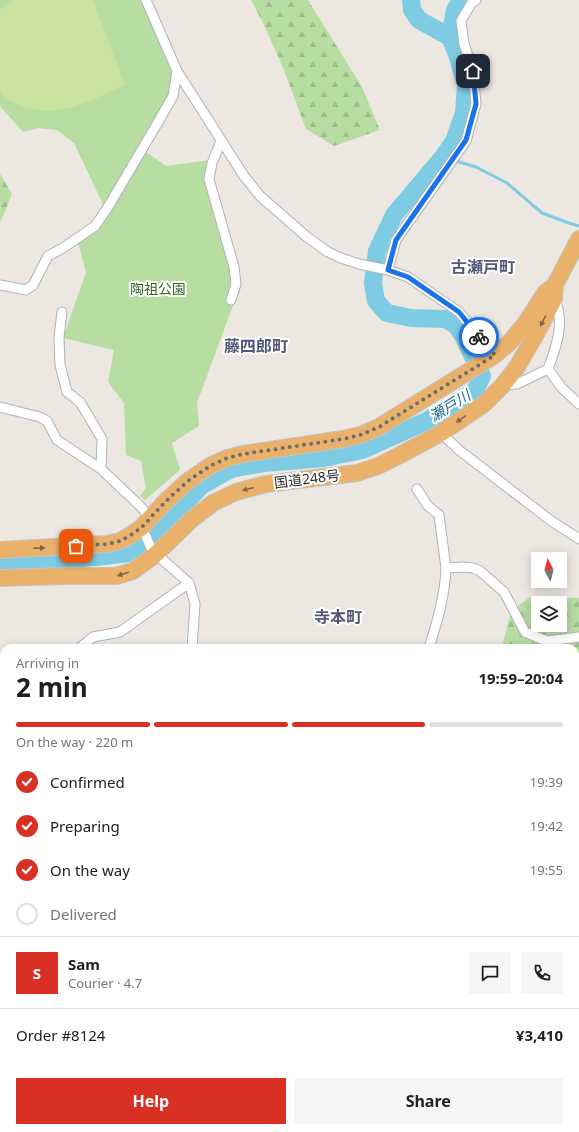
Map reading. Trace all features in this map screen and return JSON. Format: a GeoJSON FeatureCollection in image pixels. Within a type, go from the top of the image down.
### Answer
{"type":"FeatureCollection","features":[{"type":"Feature","properties":{"kind":"highway","name":"国道248号"},"geometry":{"type":"LineString","coordinates":[[0,578],[116,576],[132,571],[153,551],[213,503],[236,492],[272,483],[357,473],[384,463],[441,433],[484,404],[503,385],[517,367],[540,327],[579,239]]}},
{"type":"Feature","properties":{"kind":"highway","name":"国道248号"},"geometry":{"type":"LineString","coordinates":[[0,550],[107,544],[120,541],[145,525],[165,502],[188,481],[210,466],[227,458],[243,454],[343,439],[360,435],[379,427],[491,358],[509,343],[525,324],[545,293],[555,292]]}},
{"type":"Feature","properties":{"kind":"street"},"geometry":{"type":"LineString","coordinates":[[146,0],[177,71],[244,176],[260,196],[281,215],[328,252],[342,258],[408,277],[459,312],[491,358]]}},
{"type":"Feature","properties":{"kind":"street"},"geometry":{"type":"LineString","coordinates":[[386,270],[396,240],[466,140],[476,104],[473,71],[464,44],[461,21],[471,4],[476,0]]}},
{"type":"Feature","properties":{"kind":"street"},"geometry":{"type":"LineString","coordinates":[[0,285],[26,290],[33,285],[48,256],[63,248],[95,226],[173,96],[177,71]]}},
{"type":"Feature","properties":{"kind":"street"},"geometry":{"type":"LineString","coordinates":[[222,141],[212,163],[209,179],[234,267],[236,284],[231,300]]}},
{"type":"Feature","properties":{"kind":"street"},"geometry":{"type":"LineString","coordinates":[[503,385],[517,384],[548,369],[555,353],[559,337],[558,306],[555,292]]}},
{"type":"Feature","properties":{"kind":"street"},"geometry":{"type":"LineString","coordinates":[[62,312],[59,337],[60,365],[67,392],[80,402],[102,440],[101,469]]}},
{"type":"Feature","properties":{"kind":"street"},"geometry":{"type":"LineString","coordinates":[[548,369],[562,388],[579,404]]}},
{"type":"Feature","properties":{"kind":"street"},"geometry":{"type":"LineString","coordinates":[[0,407],[40,417],[47,421],[57,440],[101,469],[138,504],[153,551],[189,583],[195,604],[192,644]]}},
{"type":"Feature","properties":{"kind":"street"},"geometry":{"type":"LineString","coordinates":[[441,433],[459,450],[550,520],[579,539]]}},
{"type":"Feature","properties":{"kind":"street"},"geometry":{"type":"LineString","coordinates":[[417,489],[428,506],[439,515],[446,568],[442,600],[430,644]]}},
{"type":"Feature","properties":{"kind":"street"},"geometry":{"type":"LineString","coordinates":[[446,568],[463,567],[473,568],[480,571],[504,592],[525,632],[547,641],[579,637]]}},
{"type":"Feature","properties":{"kind":"street"},"geometry":{"type":"LineString","coordinates":[[84,644],[93,637],[120,632],[189,583]]}},
{"type":"Feature","properties":{"kind":"green space","name":"陶祖公園"},"geometry":{"type":"Polygon","coordinates":[[[0,0],[147,0],[175,62],[171,71],[173,91],[139,147],[166,166],[211,160],[204,179],[237,295],[197,403],[199,426],[172,443],[180,470],[145,500],[140,496],[146,488],[141,461],[126,455],[124,403],[108,382],[114,350],[63,338],[86,272],[78,243],[96,232],[107,213],[74,143],[57,130],[38,128],[23,132],[0,106],[0,0]]]}},
{"type":"Feature","properties":{"kind":"green space"},"geometry":{"type":"Polygon","coordinates":[[[13,0],[93,0],[125,85],[93,100],[70,108],[46,111],[25,108],[6,99],[0,92],[0,10],[13,0]]]}},
{"type":"Feature","properties":{"kind":"green space"},"geometry":{"type":"Polygon","coordinates":[[[251,0],[308,0],[362,87],[380,130],[334,146],[306,129],[284,70],[251,0]]]}},
{"type":"Feature","properties":{"kind":"green space"},"geometry":{"type":"Polygon","coordinates":[[[0,174],[12,194],[1,221],[0,220],[0,174]]]}},
{"type":"Feature","properties":{"kind":"green space"},"geometry":{"type":"Polygon","coordinates":[[[530,597],[531,632],[567,632],[567,598],[579,598],[579,644],[502,644],[511,611],[530,597]]]}},
{"type":"Feature","properties":{"kind":"waterway","name":"瀬戸川"},"geometry":{"type":"LineString","coordinates":[[0,562],[96,557],[129,553],[169,521],[201,486],[231,469],[264,463],[324,458],[362,450],[427,421],[475,391],[482,376],[465,339],[456,325],[445,319],[411,318],[387,313],[376,301],[373,283],[377,251],[394,215],[443,157],[454,141],[464,113],[466,85],[457,54],[450,37],[419,20],[412,10],[411,0]]}},
{"type":"Feature","properties":{"kind":"waterway"},"geometry":{"type":"LineString","coordinates":[[450,37],[455,10],[462,0]]}},
{"type":"Feature","properties":{"kind":"waterway"},"geometry":{"type":"LineString","coordinates":[[443,157],[476,167],[507,183],[542,213],[579,226]]}},
{"type":"Feature","properties":{"kind":"way so far"},"geometry":{"type":"LineString","coordinates":[[76,546],[107,544],[120,541],[131,535],[142,527],[165,502],[188,481],[210,466],[227,458],[243,454],[343,439],[360,435],[379,427],[495,355],[479,337]]}},
{"type":"Feature","properties":{"kind":"district","name":"古瀬戸町"},"geometry":{"type":"Point","coordinates":[483,267]}},
{"type":"Feature","properties":{"kind":"district","name":"藤四郎町"},"geometry":{"type":"Point","coordinates":[256,346]}},
{"type":"Feature","properties":{"kind":"district","name":"寺本町"},"geometry":{"type":"Point","coordinates":[338,617]}},
{"type":"Feature","properties":{"kind":"route"},"geometry":{"type":"LineString","coordinates":[[473,71],[476,104],[466,140],[396,240],[388,270],[408,277],[459,312],[479,337]]}}]}
